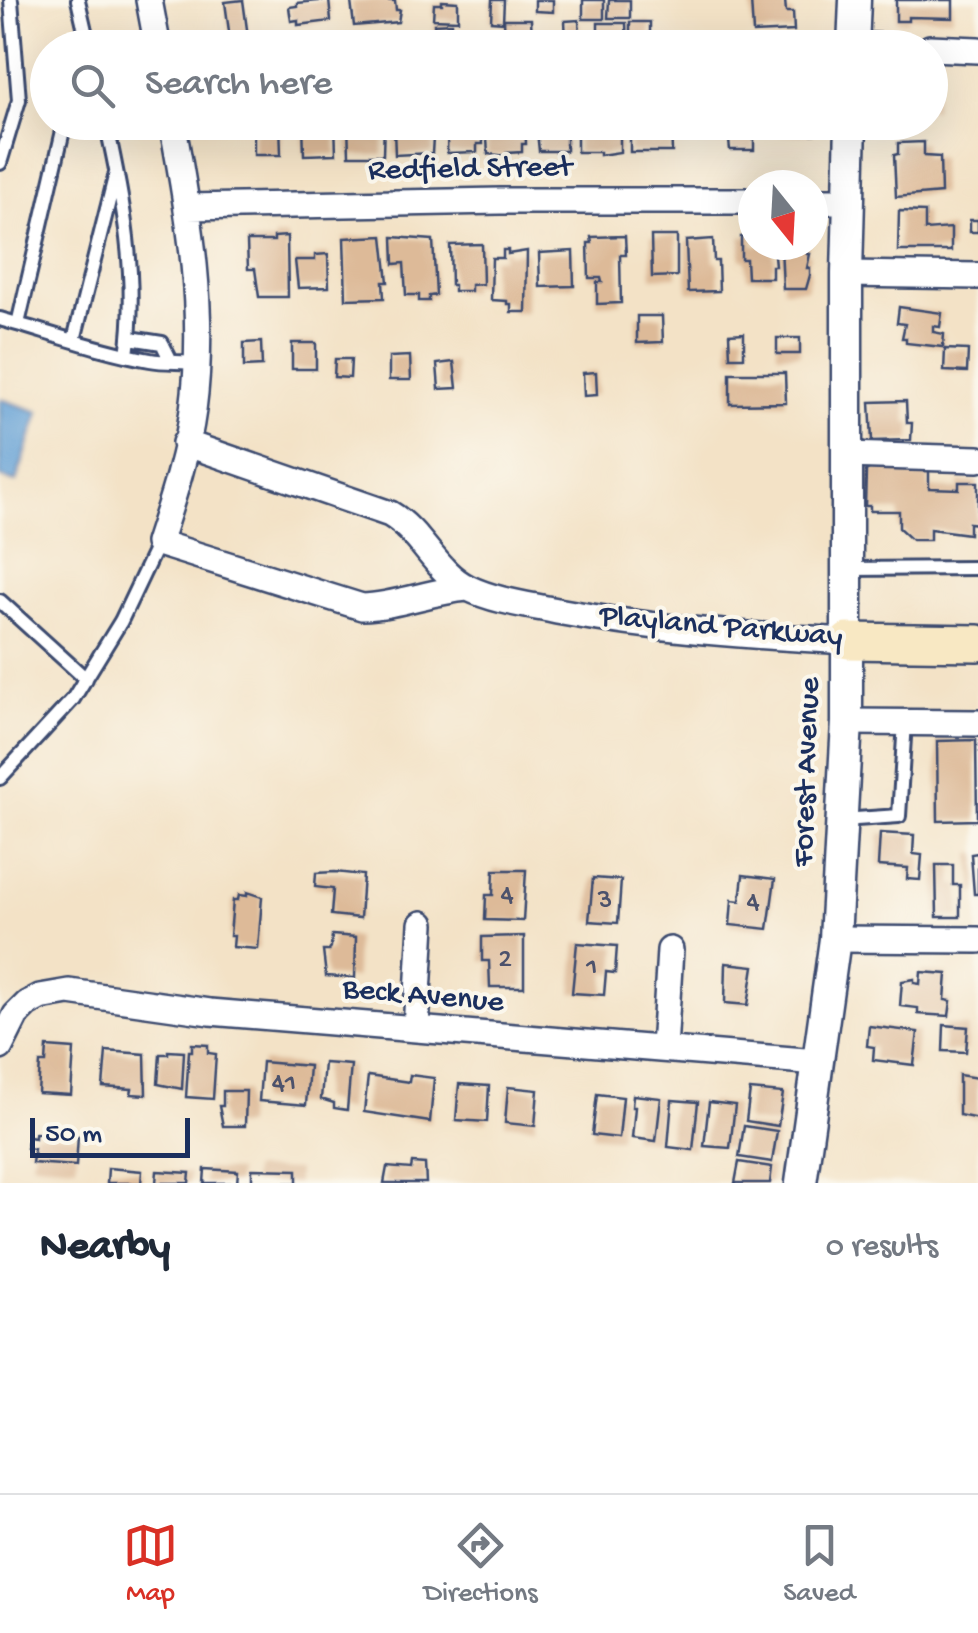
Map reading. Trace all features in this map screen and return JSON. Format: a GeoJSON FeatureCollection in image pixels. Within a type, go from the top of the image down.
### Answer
{"type":"FeatureCollection","features":[{"type":"Feature","properties":{"kind":"main road","name":"Playland Parkway"},"geometry":{"type":"LineString","coordinates":[[848,641],[978,642]]}},
{"type":"Feature","properties":{"kind":"street"},"geometry":{"type":"LineString","coordinates":[[149,0],[155,30]]}},
{"type":"Feature","properties":{"kind":"street"},"geometry":{"type":"LineString","coordinates":[[854,30],[855,0]]}},
{"type":"Feature","properties":{"kind":"street"},"geometry":{"type":"LineString","coordinates":[[948,49],[978,50]]}},
{"type":"Feature","properties":{"kind":"street"},"geometry":{"type":"LineString","coordinates":[[158,543],[193,412],[199,332],[188,207],[175,140]]}},
{"type":"Feature","properties":{"kind":"street","name":"Forest Avenue"},"geometry":{"type":"LineString","coordinates":[[801,1183],[835,939],[847,722],[850,140]]}},
{"type":"Feature","properties":{"kind":"street","name":"Redfield Street"},"geometry":{"type":"LineString","coordinates":[[188,207],[738,201]]}},
{"type":"Feature","properties":{"kind":"street"},"geometry":{"type":"LineString","coordinates":[[828,201],[848,201]]}},
{"type":"Feature","properties":{"kind":"street"},"geometry":{"type":"LineString","coordinates":[[847,274],[978,276]]}},
{"type":"Feature","properties":{"kind":"street","name":"Playland Parkway"},"geometry":{"type":"LineString","coordinates":[[186,443],[390,514],[467,588],[514,602],[623,622],[848,641]]}},
{"type":"Feature","properties":{"kind":"street"},"geometry":{"type":"LineString","coordinates":[[846,455],[978,459]]}},
{"type":"Feature","properties":{"kind":"street","name":"Playland Parkway"},"geometry":{"type":"LineString","coordinates":[[158,543],[362,607],[467,588]]}},
{"type":"Feature","properties":{"kind":"street"},"geometry":{"type":"LineString","coordinates":[[847,722],[978,723]]}},
{"type":"Feature","properties":{"kind":"street"},"geometry":{"type":"LineString","coordinates":[[416,1029],[422,924]]}},
{"type":"Feature","properties":{"kind":"street"},"geometry":{"type":"LineString","coordinates":[[835,939],[978,940]]}},
{"type":"Feature","properties":{"kind":"street"},"geometry":{"type":"LineString","coordinates":[[664,1050],[670,950]]}},
{"type":"Feature","properties":{"kind":"street","name":"Beck Avenue"},"geometry":{"type":"LineString","coordinates":[[0,1046],[16,1015],[27,1004],[54,994],[80,992],[210,1012],[817,1062]]}},
{"type":"Feature","properties":{"kind":"lane"},"geometry":{"type":"LineString","coordinates":[[0,163],[19,100],[11,0]]}},
{"type":"Feature","properties":{"kind":"lane"},"geometry":{"type":"LineString","coordinates":[[78,0],[84,30]]}},
{"type":"Feature","properties":{"kind":"lane"},"geometry":{"type":"LineString","coordinates":[[18,324],[61,140]]}},
{"type":"Feature","properties":{"kind":"lane"},"geometry":{"type":"LineString","coordinates":[[110,140],[125,206],[133,316],[127,356]]}},
{"type":"Feature","properties":{"kind":"lane"},"geometry":{"type":"LineString","coordinates":[[74,340],[116,170]]}},
{"type":"Feature","properties":{"kind":"lane"},"geometry":{"type":"LineString","coordinates":[[0,319],[127,356],[196,364]]}},
{"type":"Feature","properties":{"kind":"lane"},"geometry":{"type":"LineString","coordinates":[[130,338],[162,342],[170,359]]}},
{"type":"Feature","properties":{"kind":"lane"},"geometry":{"type":"LineString","coordinates":[[0,778],[73,699],[120,620],[158,543]]}},
{"type":"Feature","properties":{"kind":"lane"},"geometry":{"type":"LineString","coordinates":[[848,568],[978,568]]}},
{"type":"Feature","properties":{"kind":"lane"},"geometry":{"type":"LineString","coordinates":[[0,601],[86,678]]}},
{"type":"Feature","properties":{"kind":"lane"},"geometry":{"type":"LineString","coordinates":[[842,820],[894,818],[901,812],[904,722]]}},
{"type":"Feature","properties":{"kind":"water"},"geometry":{"type":"Polygon","coordinates":[[[0,399],[39,412],[16,482],[0,477],[0,399]]]}},
{"type":"Feature","properties":{"kind":"building"},"geometry":{"type":"Polygon","coordinates":[[[243,0],[247,30],[229,30],[225,2],[243,0]]]}},
{"type":"Feature","properties":{"kind":"building"},"geometry":{"type":"Polygon","coordinates":[[[329,0],[331,21],[298,25],[298,20],[291,21],[289,7],[329,0]]]}},
{"type":"Feature","properties":{"kind":"building"},"geometry":{"type":"Polygon","coordinates":[[[492,0],[504,0],[503,22],[491,21],[492,0]]]}},
{"type":"Feature","properties":{"kind":"building"},"geometry":{"type":"Polygon","coordinates":[[[535,0],[553,0],[553,12],[535,11],[535,0]]]}},
{"type":"Feature","properties":{"kind":"building"},"geometry":{"type":"Polygon","coordinates":[[[583,0],[604,0],[604,19],[583,19],[583,0]]]}},
{"type":"Feature","properties":{"kind":"building"},"geometry":{"type":"Polygon","coordinates":[[[609,0],[630,0],[630,18],[608,18],[609,0]]]}},
{"type":"Feature","properties":{"kind":"building"},"geometry":{"type":"Polygon","coordinates":[[[751,0],[785,0],[786,12],[793,12],[794,30],[753,30],[751,0]]]}},
{"type":"Feature","properties":{"kind":"building"},"geometry":{"type":"Polygon","coordinates":[[[896,0],[953,0],[953,18],[908,17],[908,21],[896,21],[896,0]]]}},
{"type":"Feature","properties":{"kind":"building"},"geometry":{"type":"Polygon","coordinates":[[[395,1],[396,10],[400,10],[398,22],[354,26],[351,2],[395,1]]]}},
{"type":"Feature","properties":{"kind":"building"},"geometry":{"type":"Polygon","coordinates":[[[458,2],[458,20],[433,19],[434,4],[458,2]]]}},
{"type":"Feature","properties":{"kind":"building"},"geometry":{"type":"Polygon","coordinates":[[[504,19],[531,19],[532,30],[504,30],[504,19]]]}},
{"type":"Feature","properties":{"kind":"building"},"geometry":{"type":"Polygon","coordinates":[[[579,20],[580,30],[565,30],[565,21],[579,20]]]}},
{"type":"Feature","properties":{"kind":"building"},"geometry":{"type":"Polygon","coordinates":[[[630,22],[650,22],[650,30],[630,30],[630,22]]]}},
{"type":"Feature","properties":{"kind":"building"},"geometry":{"type":"Polygon","coordinates":[[[452,23],[452,30],[434,30],[434,24],[452,23]]]}},
{"type":"Feature","properties":{"kind":"building"},"geometry":{"type":"Polygon","coordinates":[[[598,23],[626,23],[626,30],[598,30],[598,23]]]}},
{"type":"Feature","properties":{"kind":"building"},"geometry":{"type":"Polygon","coordinates":[[[254,140],[281,140],[281,155],[254,155],[254,140]]]}},
{"type":"Feature","properties":{"kind":"building"},"geometry":{"type":"Polygon","coordinates":[[[304,140],[336,140],[336,154],[304,155],[304,140]]]}},
{"type":"Feature","properties":{"kind":"building"},"geometry":{"type":"Polygon","coordinates":[[[349,140],[383,140],[383,155],[349,155],[349,140]]]}},
{"type":"Feature","properties":{"kind":"building"},"geometry":{"type":"Polygon","coordinates":[[[394,140],[433,140],[432,153],[395,155],[394,140]]]}},
{"type":"Feature","properties":{"kind":"building"},"geometry":{"type":"Polygon","coordinates":[[[447,140],[483,140],[483,144],[477,144],[477,152],[447,153],[447,140]]]}},
{"type":"Feature","properties":{"kind":"building"},"geometry":{"type":"Polygon","coordinates":[[[487,140],[526,140],[522,152],[507,153],[508,156],[488,154],[487,140]]]}},
{"type":"Feature","properties":{"kind":"building"},"geometry":{"type":"Polygon","coordinates":[[[538,140],[566,140],[566,151],[539,151],[538,140]]]}},
{"type":"Feature","properties":{"kind":"building"},"geometry":{"type":"Polygon","coordinates":[[[577,140],[620,140],[620,152],[577,152],[577,140]]]}},
{"type":"Feature","properties":{"kind":"building"},"geometry":{"type":"Polygon","coordinates":[[[630,140],[672,140],[672,152],[630,152],[630,140]]]}},
{"type":"Feature","properties":{"kind":"building"},"geometry":{"type":"Polygon","coordinates":[[[729,140],[754,140],[754,150],[730,150],[729,140]]]}},
{"type":"Feature","properties":{"kind":"building"},"geometry":{"type":"Polygon","coordinates":[[[924,142],[924,156],[940,157],[941,193],[896,197],[894,155],[898,154],[898,143],[924,142]]]}},
{"type":"Feature","properties":{"kind":"building"},"geometry":{"type":"Polygon","coordinates":[[[899,211],[925,212],[925,230],[951,228],[951,251],[898,251],[899,211]]]}},
{"type":"Feature","properties":{"kind":"building"},"geometry":{"type":"Polygon","coordinates":[[[970,220],[978,220],[978,232],[970,232],[970,220]]]}},
{"type":"Feature","properties":{"kind":"building"},"geometry":{"type":"Polygon","coordinates":[[[287,236],[288,297],[259,297],[255,269],[248,269],[247,241],[274,241],[274,237],[287,236]]]}},
{"type":"Feature","properties":{"kind":"building"},"geometry":{"type":"Polygon","coordinates":[[[383,236],[388,282],[383,282],[384,298],[346,299],[344,238],[383,236]]]}},
{"type":"Feature","properties":{"kind":"building"},"geometry":{"type":"Polygon","coordinates":[[[625,236],[626,255],[620,255],[621,303],[597,304],[597,282],[602,282],[601,278],[589,278],[588,243],[592,243],[591,237],[625,236]]]}},
{"type":"Feature","properties":{"kind":"building"},"geometry":{"type":"Polygon","coordinates":[[[651,236],[677,236],[677,276],[652,277],[651,236]]]}},
{"type":"Feature","properties":{"kind":"building"},"geometry":{"type":"Polygon","coordinates":[[[393,237],[433,240],[436,295],[429,296],[429,301],[419,301],[419,295],[406,295],[404,263],[394,264],[393,237]]]}},
{"type":"Feature","properties":{"kind":"building"},"geometry":{"type":"Polygon","coordinates":[[[713,239],[719,291],[688,292],[686,241],[713,239]]]}},
{"type":"Feature","properties":{"kind":"building"},"geometry":{"type":"Polygon","coordinates":[[[482,244],[483,284],[471,285],[471,291],[454,291],[450,245],[482,244]]]}},
{"type":"Feature","properties":{"kind":"building"},"geometry":{"type":"Polygon","coordinates":[[[503,250],[508,250],[508,254],[527,251],[526,312],[511,312],[507,301],[491,300],[492,258],[503,258],[503,250]]]}},
{"type":"Feature","properties":{"kind":"building"},"geometry":{"type":"Polygon","coordinates":[[[573,251],[574,286],[540,287],[539,253],[573,251]]]}},
{"type":"Feature","properties":{"kind":"building"},"geometry":{"type":"Polygon","coordinates":[[[328,254],[329,287],[298,288],[295,260],[315,260],[315,255],[328,254]]]}},
{"type":"Feature","properties":{"kind":"building"},"geometry":{"type":"Polygon","coordinates":[[[746,260],[774,260],[772,278],[747,278],[746,260]]]}},
{"type":"Feature","properties":{"kind":"building"},"geometry":{"type":"Polygon","coordinates":[[[782,260],[809,260],[806,289],[783,289],[782,260]]]}},
{"type":"Feature","properties":{"kind":"building"},"geometry":{"type":"Polygon","coordinates":[[[899,307],[942,313],[940,327],[933,326],[933,332],[944,334],[943,347],[906,343],[906,338],[902,338],[905,324],[897,323],[899,307]]]}},
{"type":"Feature","properties":{"kind":"building"},"geometry":{"type":"Polygon","coordinates":[[[637,316],[662,316],[663,342],[637,343],[637,316]]]}},
{"type":"Feature","properties":{"kind":"building"},"geometry":{"type":"Polygon","coordinates":[[[744,333],[744,357],[730,357],[729,334],[744,333]]]}},
{"type":"Feature","properties":{"kind":"building"},"geometry":{"type":"Polygon","coordinates":[[[777,338],[800,338],[800,354],[777,354],[777,338]]]}},
{"type":"Feature","properties":{"kind":"building"},"geometry":{"type":"Polygon","coordinates":[[[261,342],[262,366],[244,367],[244,343],[261,342]]]}},
{"type":"Feature","properties":{"kind":"building"},"geometry":{"type":"Polygon","coordinates":[[[292,343],[316,343],[316,369],[292,369],[292,343]]]}},
{"type":"Feature","properties":{"kind":"building"},"geometry":{"type":"Polygon","coordinates":[[[945,349],[968,350],[967,372],[944,371],[945,349]]]}},
{"type":"Feature","properties":{"kind":"building"},"geometry":{"type":"Polygon","coordinates":[[[410,356],[411,380],[389,380],[389,357],[410,356]]]}},
{"type":"Feature","properties":{"kind":"building"},"geometry":{"type":"Polygon","coordinates":[[[335,359],[351,359],[350,378],[334,377],[335,359]]]}},
{"type":"Feature","properties":{"kind":"building"},"geometry":{"type":"Polygon","coordinates":[[[454,362],[457,388],[439,389],[437,364],[454,362]]]}},
{"type":"Feature","properties":{"kind":"building"},"geometry":{"type":"Polygon","coordinates":[[[596,372],[597,395],[584,396],[583,373],[596,372]]]}},
{"type":"Feature","properties":{"kind":"building"},"geometry":{"type":"Polygon","coordinates":[[[730,373],[785,373],[786,403],[730,404],[730,373]]]}},
{"type":"Feature","properties":{"kind":"building"},"geometry":{"type":"Polygon","coordinates":[[[906,401],[907,423],[912,423],[911,440],[872,441],[870,402],[906,401]]]}},
{"type":"Feature","properties":{"kind":"building"},"geometry":{"type":"Polygon","coordinates":[[[929,469],[929,488],[959,489],[959,482],[978,482],[978,524],[969,523],[969,534],[930,529],[930,540],[912,540],[899,528],[899,511],[870,511],[870,506],[865,506],[866,471],[929,469]]]}},
{"type":"Feature","properties":{"kind":"building"},"geometry":{"type":"Polygon","coordinates":[[[976,740],[977,820],[938,821],[937,741],[976,740]]]}},
{"type":"Feature","properties":{"kind":"building"},"geometry":{"type":"Polygon","coordinates":[[[880,833],[914,835],[913,854],[922,855],[920,880],[907,879],[908,868],[878,866],[880,833]]]}},
{"type":"Feature","properties":{"kind":"building"},"geometry":{"type":"Polygon","coordinates":[[[978,853],[978,894],[974,894],[971,854],[978,853]]]}},
{"type":"Feature","properties":{"kind":"building"},"geometry":{"type":"Polygon","coordinates":[[[936,865],[953,865],[953,885],[960,885],[960,917],[937,917],[936,865]]]}},
{"type":"Feature","properties":{"kind":"building"},"geometry":{"type":"Polygon","coordinates":[[[494,870],[526,870],[523,921],[485,920],[486,895],[493,895],[494,870]]]}},
{"type":"Feature","properties":{"kind":"building"},"geometry":{"type":"Polygon","coordinates":[[[316,873],[363,875],[360,918],[331,915],[333,889],[315,887],[316,873]]]}},
{"type":"Feature","properties":{"kind":"building"},"geometry":{"type":"Polygon","coordinates":[[[743,875],[775,879],[768,929],[730,925],[732,900],[740,901],[743,875]]]}},
{"type":"Feature","properties":{"kind":"building"},"geometry":{"type":"Polygon","coordinates":[[[593,878],[621,880],[618,923],[589,921],[593,878]]]}},
{"type":"Feature","properties":{"kind":"building"},"geometry":{"type":"Polygon","coordinates":[[[247,892],[262,897],[258,949],[233,947],[234,936],[230,936],[233,900],[238,900],[239,895],[247,896],[247,892]]]}},
{"type":"Feature","properties":{"kind":"building"},"geometry":{"type":"Polygon","coordinates":[[[332,935],[356,937],[355,978],[326,976],[323,951],[329,951],[332,935]]]}},
{"type":"Feature","properties":{"kind":"building"},"geometry":{"type":"Polygon","coordinates":[[[524,936],[524,987],[490,987],[489,961],[482,961],[482,937],[524,936]]]}},
{"type":"Feature","properties":{"kind":"building"},"geometry":{"type":"Polygon","coordinates":[[[577,943],[617,946],[615,973],[606,972],[604,995],[572,993],[577,943]]]}},
{"type":"Feature","properties":{"kind":"building"},"geometry":{"type":"Polygon","coordinates":[[[726,963],[754,966],[748,1005],[725,1003],[726,963]]]}},
{"type":"Feature","properties":{"kind":"building"},"geometry":{"type":"Polygon","coordinates":[[[921,972],[947,974],[945,1000],[951,1001],[949,1016],[918,1014],[918,1008],[900,1006],[902,981],[914,979],[914,983],[920,984],[921,972]]]}},
{"type":"Feature","properties":{"kind":"building"},"geometry":{"type":"Polygon","coordinates":[[[944,1025],[968,1027],[966,1052],[943,1051],[944,1025]]]}},
{"type":"Feature","properties":{"kind":"building"},"geometry":{"type":"Polygon","coordinates":[[[869,1026],[918,1032],[914,1065],[873,1060],[874,1047],[867,1046],[869,1026]]]}},
{"type":"Feature","properties":{"kind":"building"},"geometry":{"type":"Polygon","coordinates":[[[192,1044],[208,1045],[208,1053],[216,1054],[213,1099],[186,1097],[192,1044]]]}},
{"type":"Feature","properties":{"kind":"building"},"geometry":{"type":"Polygon","coordinates":[[[47,1047],[74,1049],[71,1095],[38,1093],[40,1063],[46,1063],[47,1047]]]}},
{"type":"Feature","properties":{"kind":"building"},"geometry":{"type":"Polygon","coordinates":[[[106,1051],[145,1054],[146,1095],[131,1094],[132,1089],[103,1087],[106,1051]]]}},
{"type":"Feature","properties":{"kind":"building"},"geometry":{"type":"Polygon","coordinates":[[[184,1052],[182,1089],[158,1084],[160,1054],[184,1052]]]}},
{"type":"Feature","properties":{"kind":"building"},"geometry":{"type":"Polygon","coordinates":[[[262,1062],[309,1066],[306,1105],[259,1101],[262,1062]]]}},
{"type":"Feature","properties":{"kind":"building"},"geometry":{"type":"Polygon","coordinates":[[[324,1063],[351,1065],[347,1110],[334,1108],[334,1103],[321,1099],[324,1063]]]}},
{"type":"Feature","properties":{"kind":"building"},"geometry":{"type":"Polygon","coordinates":[[[410,1075],[434,1078],[430,1122],[364,1112],[368,1076],[409,1082],[410,1075]]]}},
{"type":"Feature","properties":{"kind":"building"},"geometry":{"type":"Polygon","coordinates":[[[959,1075],[978,1078],[978,1119],[959,1115],[959,1075]]]}},
{"type":"Feature","properties":{"kind":"building"},"geometry":{"type":"Polygon","coordinates":[[[459,1084],[489,1086],[487,1122],[456,1120],[459,1084]]]}},
{"type":"Feature","properties":{"kind":"building"},"geometry":{"type":"Polygon","coordinates":[[[508,1087],[538,1090],[535,1126],[505,1123],[508,1087]]]}},
{"type":"Feature","properties":{"kind":"building"},"geometry":{"type":"Polygon","coordinates":[[[750,1090],[783,1093],[778,1126],[746,1121],[750,1090]]]}},
{"type":"Feature","properties":{"kind":"building"},"geometry":{"type":"Polygon","coordinates":[[[223,1091],[246,1091],[245,1126],[223,1126],[219,1106],[223,1106],[223,1091]]]}},
{"type":"Feature","properties":{"kind":"building"},"geometry":{"type":"Polygon","coordinates":[[[597,1094],[623,1097],[619,1138],[592,1135],[597,1094]]]}},
{"type":"Feature","properties":{"kind":"building"},"geometry":{"type":"Polygon","coordinates":[[[633,1095],[661,1098],[656,1141],[632,1138],[633,1095]]]}},
{"type":"Feature","properties":{"kind":"building"},"geometry":{"type":"Polygon","coordinates":[[[672,1100],[698,1102],[693,1150],[668,1147],[672,1100]]]}},
{"type":"Feature","properties":{"kind":"building"},"geometry":{"type":"Polygon","coordinates":[[[709,1102],[735,1105],[730,1148],[704,1146],[709,1102]]]}},
{"type":"Feature","properties":{"kind":"building"},"geometry":{"type":"Polygon","coordinates":[[[744,1126],[777,1131],[772,1162],[739,1157],[744,1126]]]}},
{"type":"Feature","properties":{"kind":"building"},"geometry":{"type":"Polygon","coordinates":[[[35,1133],[78,1136],[76,1166],[32,1163],[34,1149],[27,1148],[28,1137],[35,1138],[35,1133]]]}},
{"type":"Feature","properties":{"kind":"building"},"geometry":{"type":"Polygon","coordinates":[[[739,1162],[772,1167],[770,1183],[735,1183],[739,1162]]]}},
{"type":"Feature","properties":{"kind":"building"},"geometry":{"type":"Polygon","coordinates":[[[412,1163],[425,1164],[426,1183],[384,1183],[387,1167],[411,1169],[412,1163]]]}},
{"type":"Feature","properties":{"kind":"building"},"geometry":{"type":"Polygon","coordinates":[[[108,1168],[142,1171],[141,1183],[107,1183],[108,1168]]]}},
{"type":"Feature","properties":{"kind":"building"},"geometry":{"type":"Polygon","coordinates":[[[205,1169],[238,1171],[237,1183],[204,1183],[205,1169]]]}},
{"type":"Feature","properties":{"kind":"building"},"geometry":{"type":"Polygon","coordinates":[[[252,1169],[297,1170],[297,1183],[252,1183],[252,1169]]]}},
{"type":"Feature","properties":{"kind":"building"},"geometry":{"type":"Polygon","coordinates":[[[157,1171],[190,1173],[189,1183],[156,1183],[157,1171]]]}}]}
